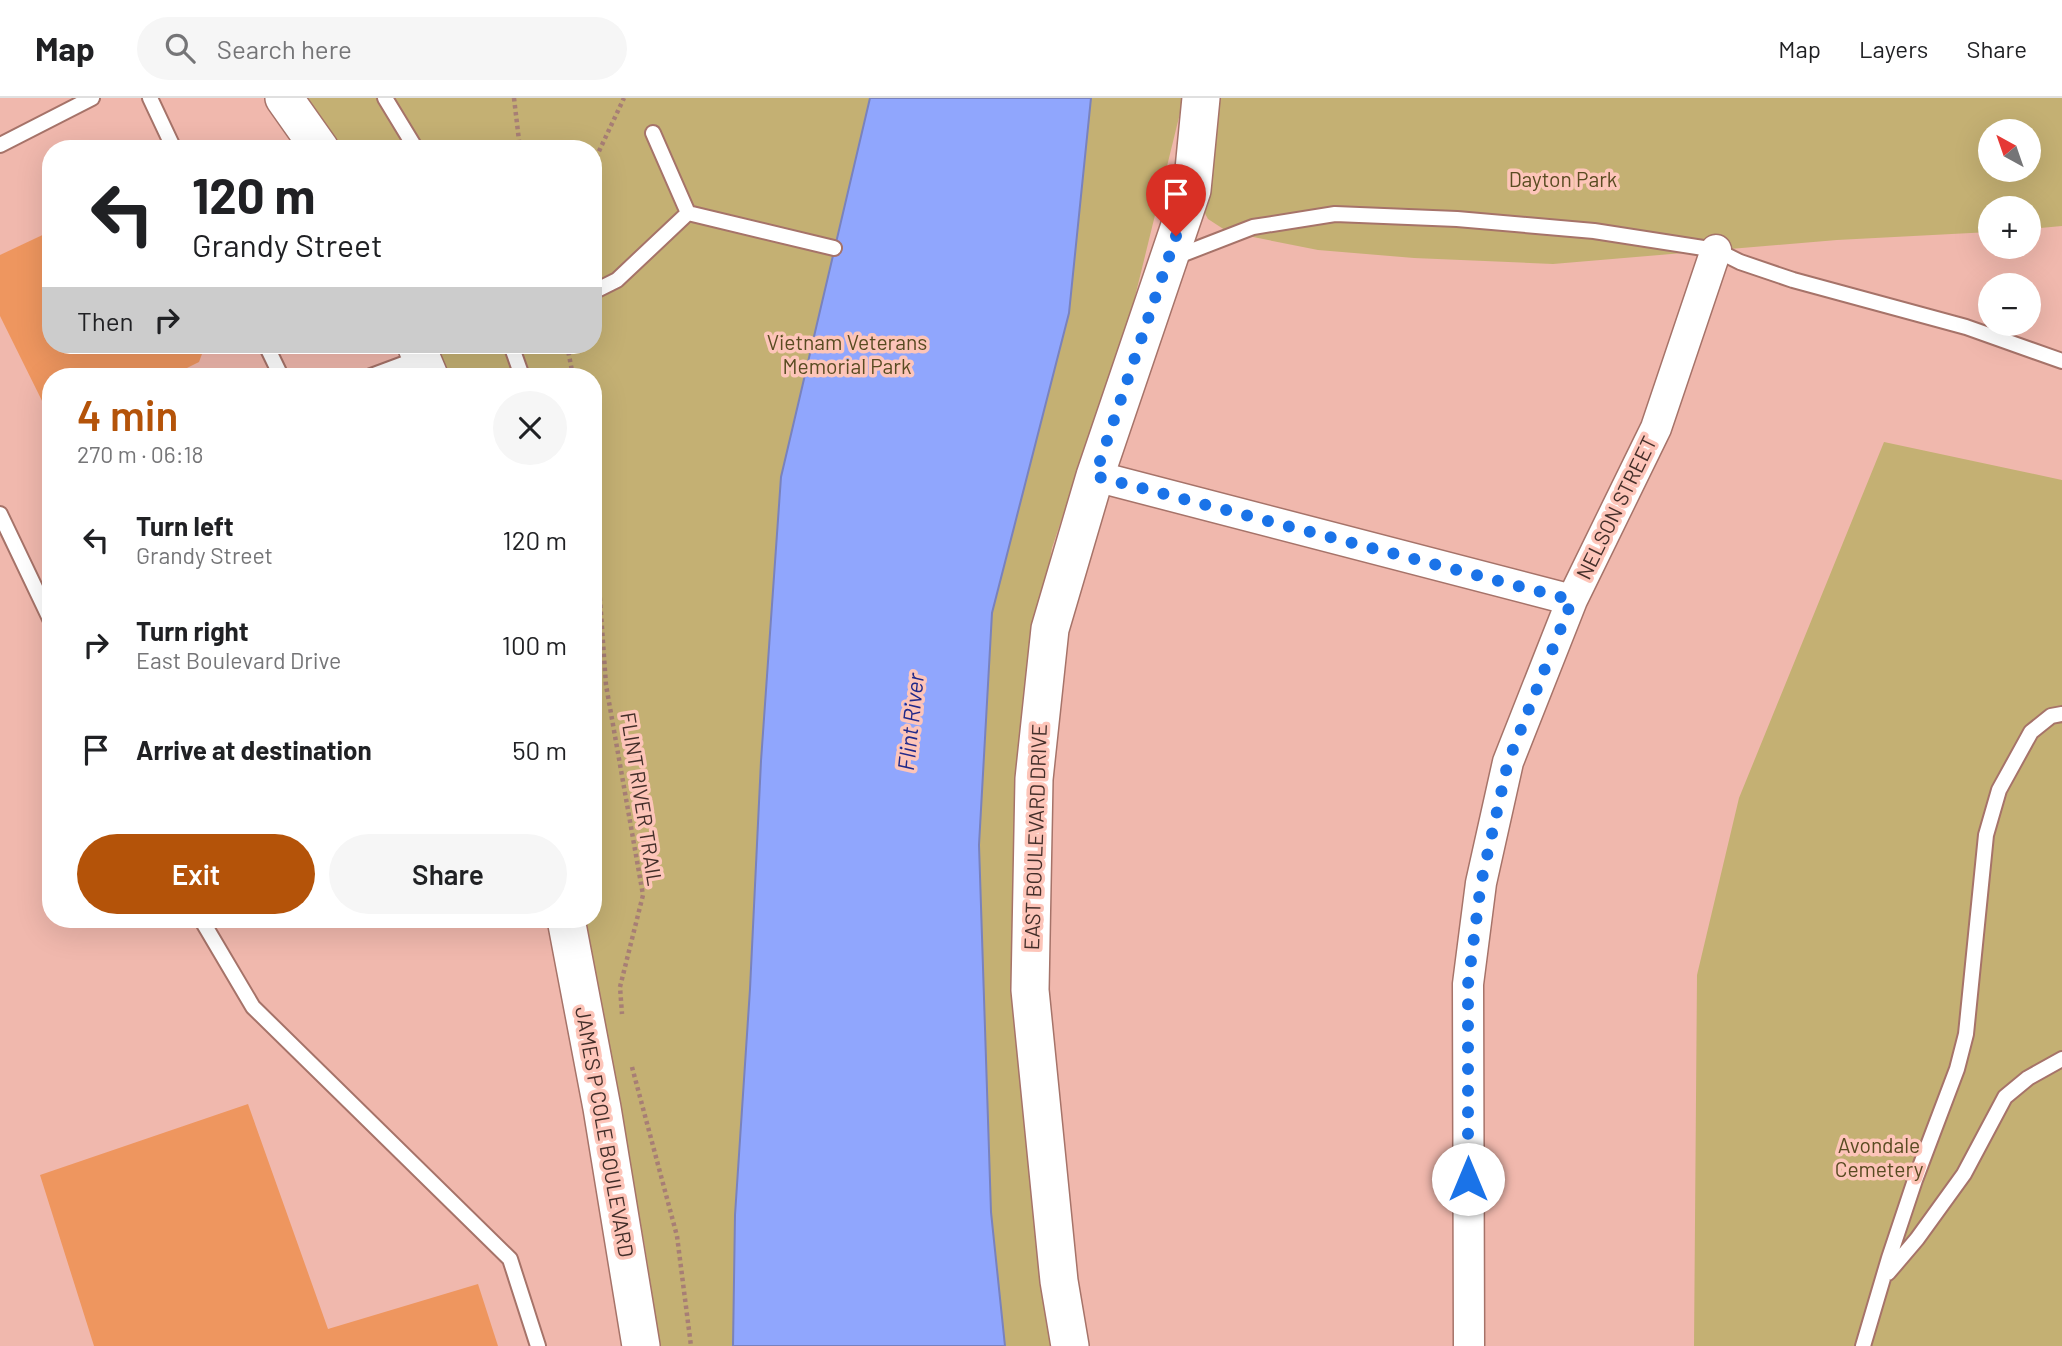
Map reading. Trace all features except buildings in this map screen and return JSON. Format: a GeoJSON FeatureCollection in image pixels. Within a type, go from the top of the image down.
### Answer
{"type":"FeatureCollection","features":[{"type":"Feature","properties":{"kind":"street"},"geometry":{"type":"LineString","coordinates":[[284,98],[314,140]]}},
{"type":"Feature","properties":{"kind":"street","name":"EAST BOULEVARD DRIVE"},"geometry":{"type":"LineString","coordinates":[[1070,1346],[1059,1281],[1030,990],[1034,779],[1049,629],[1095,476],[1192,190],[1201,98]]}},
{"type":"Feature","properties":{"kind":"street","name":"NELSON STREET"},"geometry":{"type":"LineString","coordinates":[[1469,1346],[1468,984],[1481,883],[1508,762],[1572,600],[1656,428],[1716,250]]}},
{"type":"Feature","properties":{"kind":"street"},"geometry":{"type":"LineString","coordinates":[[1095,476],[1572,600]]}},
{"type":"Feature","properties":{"kind":"street","name":"JAMES P COLE BOULEVARD"},"geometry":{"type":"LineString","coordinates":[[568,928],[602,1108],[641,1346]]}},
{"type":"Feature","properties":{"kind":"lane"},"geometry":{"type":"LineString","coordinates":[[0,145],[92,98]]}},
{"type":"Feature","properties":{"kind":"lane"},"geometry":{"type":"LineString","coordinates":[[150,98],[170,140]]}},
{"type":"Feature","properties":{"kind":"lane"},"geometry":{"type":"LineString","coordinates":[[385,98],[411,140]]}},
{"type":"Feature","properties":{"kind":"lane"},"geometry":{"type":"LineString","coordinates":[[653,133],[688,213]]}},
{"type":"Feature","properties":{"kind":"lane"},"geometry":{"type":"LineString","coordinates":[[688,213],[835,248]]}},
{"type":"Feature","properties":{"kind":"lane"},"geometry":{"type":"LineString","coordinates":[[602,288],[617,280],[688,213]]}},
{"type":"Feature","properties":{"kind":"lane"},"geometry":{"type":"LineString","coordinates":[[1168,260],[1253,227],[1335,214],[1457,219],[1594,231],[1716,250],[1740,262],[1793,280],[1966,327],[2062,361]]}},
{"type":"Feature","properties":{"kind":"lane"},"geometry":{"type":"LineString","coordinates":[[395,368],[422,359]]}},
{"type":"Feature","properties":{"kind":"lane"},"geometry":{"type":"LineString","coordinates":[[0,514],[42,602]]}},
{"type":"Feature","properties":{"kind":"lane"},"geometry":{"type":"LineString","coordinates":[[1863,1346],[1915,1180],[1957,1069],[1966,1034],[1986,835],[1999,790],[2031,732],[2051,716],[2062,714]]}},
{"type":"Feature","properties":{"kind":"lane"},"geometry":{"type":"LineString","coordinates":[[206,928],[253,1007],[510,1259],[538,1346]]}},
{"type":"Feature","properties":{"kind":"lane"},"geometry":{"type":"LineString","coordinates":[[1882,1280],[1917,1239],[1964,1174],[2005,1097],[2028,1078],[2062,1059]]}},
{"type":"Feature","properties":{"kind":"path"},"geometry":{"type":"LineString","coordinates":[[514,98],[519,140]]}},
{"type":"Feature","properties":{"kind":"path"},"geometry":{"type":"LineString","coordinates":[[602,145],[624,98]]}},
{"type":"Feature","properties":{"kind":"path","name":"FLINT RIVER TRAIL"},"geometry":{"type":"LineString","coordinates":[[602,628],[606,685],[643,895],[620,987],[623,1021]]}},
{"type":"Feature","properties":{"kind":"path"},"geometry":{"type":"LineString","coordinates":[[630,1059],[677,1236],[691,1346]]}},
{"type":"Feature","properties":{"kind":"green space","name":"Vietnam Veterans Memorial Park"},"geometry":{"type":"Polygon","coordinates":[[[307,98],[1181,98],[1181,109],[1132,309],[1052,548],[1028,683],[1032,933],[1081,1346],[660,1346],[645,1247],[586,928],[602,928],[602,368],[437,368],[431,354],[602,354],[602,140],[331,140],[307,98]]]}},
{"type":"Feature","properties":{"kind":"green space","name":"Dayton Park"},"geometry":{"type":"Polygon","coordinates":[[[1201,98],[2062,98],[2062,226],[2041,228],[2041,196],[1978,196],[1978,233],[1837,240],[1553,264],[1414,258],[1318,250],[1228,232],[1208,219],[1192,190],[1201,98]]]}},
{"type":"Feature","properties":{"kind":"green space","name":"Avondale Cemetery"},"geometry":{"type":"Polygon","coordinates":[[[1884,442],[2062,480],[2062,1346],[1694,1346],[1697,975],[1739,798],[1884,442]]]}},
{"type":"Feature","properties":{"kind":"water","name":"Flint River"},"geometry":{"type":"Polygon","coordinates":[[[870,98],[1091,98],[1069,313],[992,613],[979,845],[991,1212],[1005,1346],[733,1346],[735,1215],[761,761],[781,477],[870,98]]]}},
{"type":"Feature","properties":{"kind":"route"},"geometry":{"type":"LineString","coordinates":[[1176,236],[1095,476],[1572,600],[1508,762],[1481,883],[1468,984],[1468,1179]]}}]}
